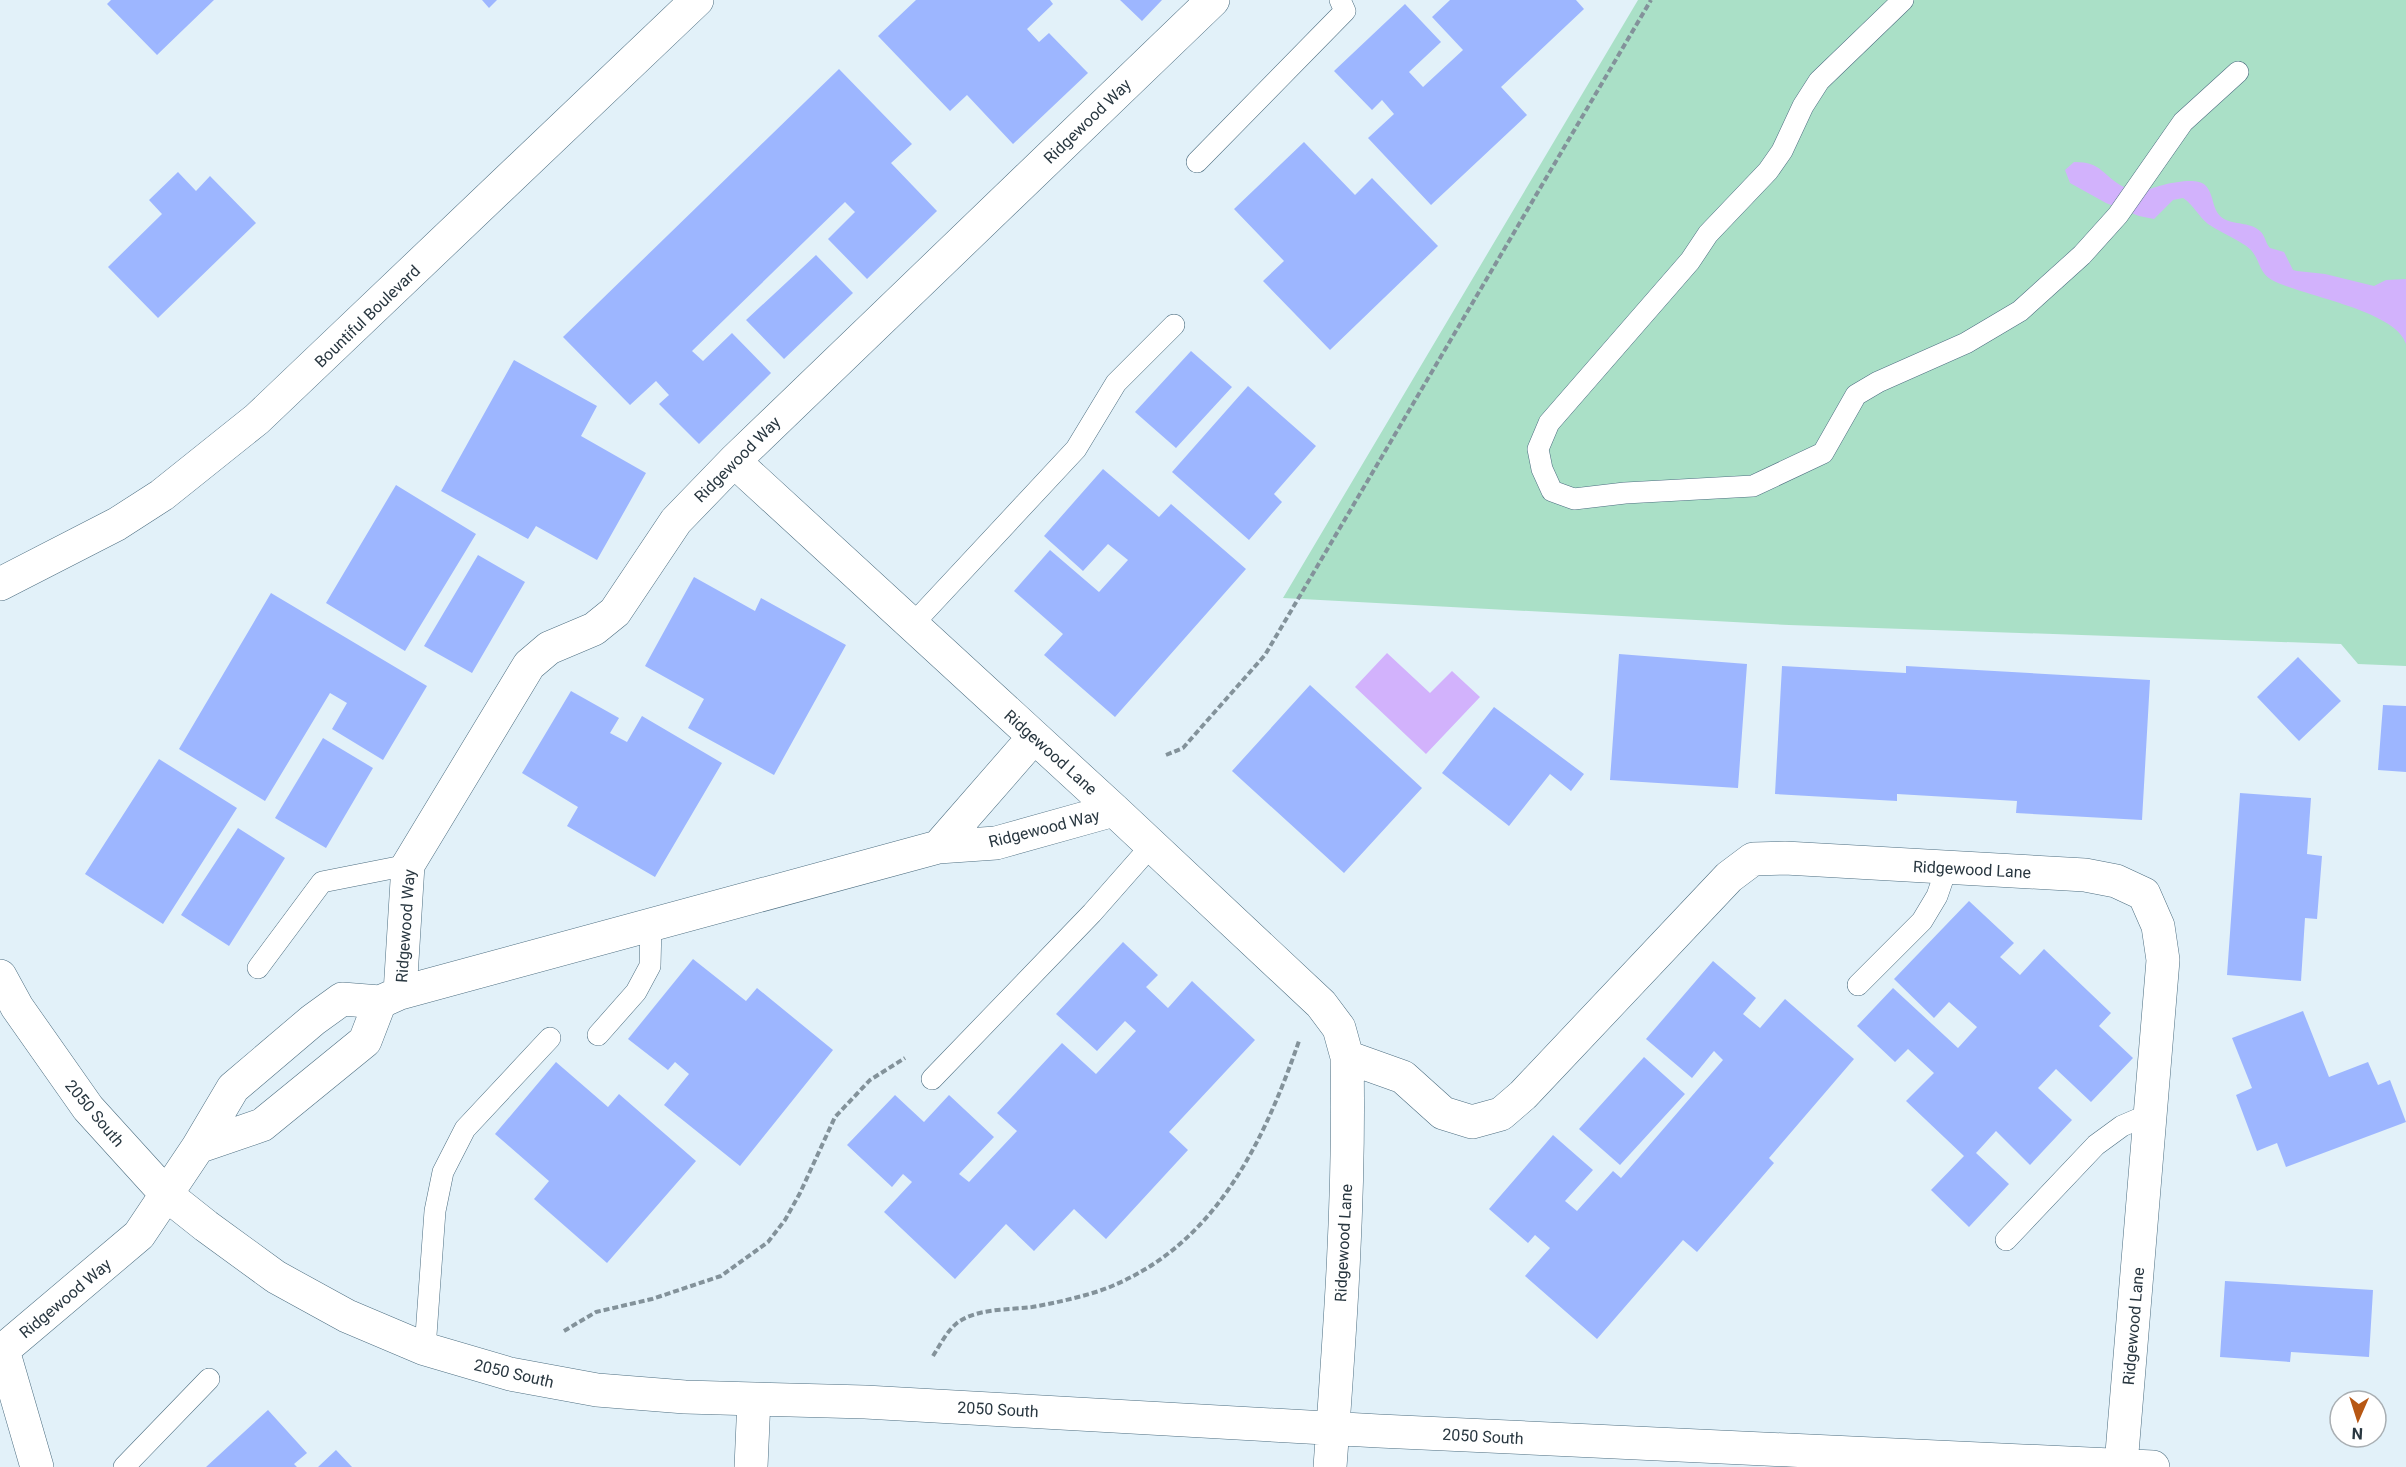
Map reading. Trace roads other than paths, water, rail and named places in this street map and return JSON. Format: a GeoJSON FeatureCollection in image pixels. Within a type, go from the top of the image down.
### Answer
{"type":"FeatureCollection","features":[{"type":"Feature","properties":{"kind":"street","name":"Bountiful Boulevard"},"geometry":{"type":"LineString","coordinates":[[0,584],[117,524],[162,495],[257,419],[697,0]]}},
{"type":"Feature","properties":{"kind":"street","name":"Ridgewood Way"},"geometry":{"type":"LineString","coordinates":[[198,1148],[262,1125],[365,1041],[390,998],[408,865],[530,665],[549,648],[594,629],[615,612],[676,521],[734,461],[1213,0]]}},
{"type":"Feature","properties":{"kind":"street","name":"Ridgewood Lane"},"geometry":{"type":"LineString","coordinates":[[734,461],[1114,810],[1321,1004],[1340,1028],[1347,1057],[1348,1116],[1330,1467]]}},
{"type":"Feature","properties":{"kind":"street"},"geometry":{"type":"LineString","coordinates":[[938,847],[1034,736]]}},
{"type":"Feature","properties":{"kind":"street","name":"Ridgewood Way"},"geometry":{"type":"LineString","coordinates":[[37,1467],[1,1350],[139,1235],[198,1148],[233,1088],[313,1020],[342,999],[390,998],[938,847],[996,843],[1114,810]]}},
{"type":"Feature","properties":{"kind":"street","name":"Ridgewood Lane"},"geometry":{"type":"LineString","coordinates":[[1347,1057],[1403,1077],[1443,1113],[1472,1122],[1501,1114],[1523,1095],[1728,877],[1753,859],[1785,858],[2085,875],[2116,881],[2144,894],[2158,926],[2163,960],[2150,1114],[2103,1465]]}},
{"type":"Feature","properties":{"kind":"street","name":"2050 South"},"geometry":{"type":"LineString","coordinates":[[0,976],[35,1033],[88,1108],[167,1195],[276,1277],[347,1316],[425,1349],[510,1374],[597,1390],[685,1397],[865,1402],[1333,1428],[2153,1467]]}},
{"type":"Feature","properties":{"kind":"street"},"geometry":{"type":"LineString","coordinates":[[751,1467],[754,1399]]}},
{"type":"Feature","properties":{"kind":"lane"},"geometry":{"type":"LineString","coordinates":[[1197,162],[1346,11],[1340,0]]}},
{"type":"Feature","properties":{"kind":"lane"},"geometry":{"type":"LineString","coordinates":[[1903,0],[1819,81],[1803,106],[1782,151],[1768,171],[1708,234],[1690,261],[1549,423],[1538,448],[1542,469],[1552,491],[1574,499],[1625,493],[1753,486],[1823,453],[1856,395],[1878,382],[1966,343],[2020,311],[2082,255],[2118,215],[2183,122],[2238,72]]}},
{"type":"Feature","properties":{"kind":"lane"},"geometry":{"type":"LineString","coordinates":[[912,625],[1076,449],[1116,384],[1174,325]]}},
{"type":"Feature","properties":{"kind":"lane"},"geometry":{"type":"LineString","coordinates":[[932,1078],[1092,913],[1151,846]]}},
{"type":"Feature","properties":{"kind":"lane"},"geometry":{"type":"LineString","coordinates":[[258,968],[322,882],[408,865]]}},
{"type":"Feature","properties":{"kind":"lane"},"geometry":{"type":"LineString","coordinates":[[1858,985],[1922,921],[1937,896],[1947,867]]}},
{"type":"Feature","properties":{"kind":"lane"},"geometry":{"type":"LineString","coordinates":[[598,1035],[636,992],[650,966],[651,926]]}},
{"type":"Feature","properties":{"kind":"lane"},"geometry":{"type":"LineString","coordinates":[[425,1349],[435,1211],[443,1172],[465,1129],[550,1038]]}},
{"type":"Feature","properties":{"kind":"lane"},"geometry":{"type":"LineString","coordinates":[[2006,1240],[2096,1145],[2122,1126],[2150,1114]]}},
{"type":"Feature","properties":{"kind":"lane"},"geometry":{"type":"LineString","coordinates":[[124,1467],[209,1379]]}}]}
